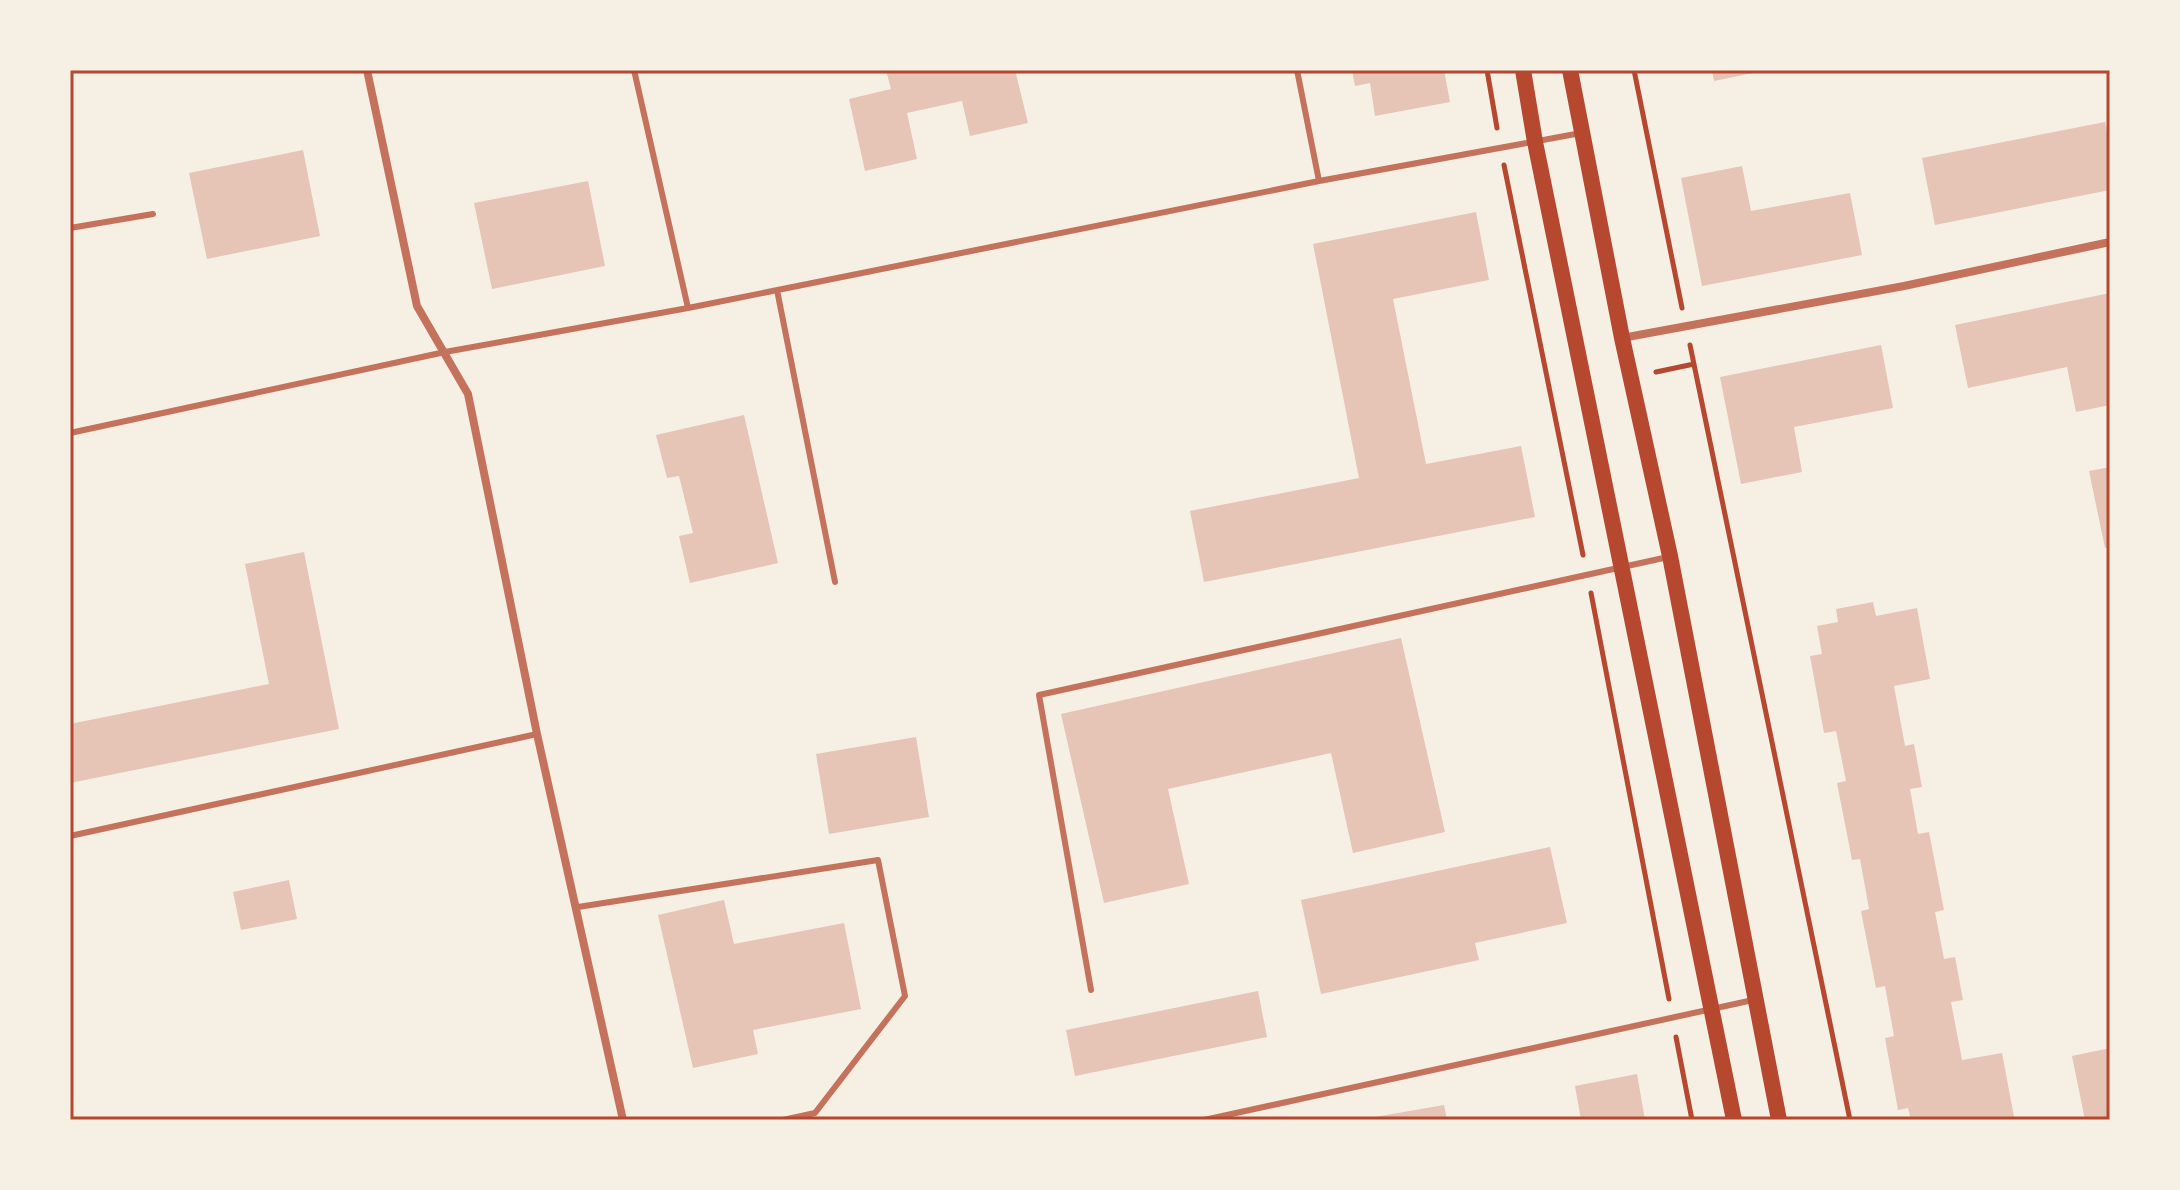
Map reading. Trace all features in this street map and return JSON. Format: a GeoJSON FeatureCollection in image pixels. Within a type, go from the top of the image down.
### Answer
{"type":"FeatureCollection","features":[{"type":"Feature","properties":{"kind":"main road"},"geometry":{"type":"LineString","coordinates":[[1523,70],[1535,142],[1734,1120]]}},
{"type":"Feature","properties":{"kind":"main road"},"geometry":{"type":"LineString","coordinates":[[1570,70],[1622,338],[1670,556],[1779,1120]]}},
{"type":"Feature","properties":{"kind":"street"},"geometry":{"type":"LineString","coordinates":[[367,70],[417,306],[468,394],[537,734],[623,1120]]}},
{"type":"Feature","properties":{"kind":"street"},"geometry":{"type":"LineString","coordinates":[[1622,338],[1904,286],[2110,242]]}},
{"type":"Feature","properties":{"kind":"lane"},"geometry":{"type":"LineString","coordinates":[[634,70],[688,308]]}},
{"type":"Feature","properties":{"kind":"lane"},"geometry":{"type":"LineString","coordinates":[[1297,70],[1319,181]]}},
{"type":"Feature","properties":{"kind":"lane"},"geometry":{"type":"LineString","coordinates":[[70,433],[445,352],[688,308],[1319,181],[1581,133]]}},
{"type":"Feature","properties":{"kind":"lane"},"geometry":{"type":"LineString","coordinates":[[70,228],[153,214]]}},
{"type":"Feature","properties":{"kind":"lane"},"geometry":{"type":"LineString","coordinates":[[777,290],[835,582]]}},
{"type":"Feature","properties":{"kind":"lane"},"geometry":{"type":"LineString","coordinates":[[1091,990],[1039,695],[1670,556]]}},
{"type":"Feature","properties":{"kind":"lane"},"geometry":{"type":"LineString","coordinates":[[70,836],[537,734]]}},
{"type":"Feature","properties":{"kind":"lane"},"geometry":{"type":"LineString","coordinates":[[578,907],[878,860],[905,996],[816,1117],[783,1120]]}},
{"type":"Feature","properties":{"kind":"lane"},"geometry":{"type":"LineString","coordinates":[[1204,1120],[1756,999]]}},
{"type":"Feature","properties":{"kind":"path"},"geometry":{"type":"LineString","coordinates":[[1634,70],[1850,1120]]}},
{"type":"Feature","properties":{"kind":"building"},"geometry":{"type":"Polygon","coordinates":[[[886,70],[1015,70],[1028,123],[970,136],[962,101],[907,113],[917,159],[865,171],[849,99],[891,89],[886,70]]]}},
{"type":"Feature","properties":{"kind":"building"},"geometry":{"type":"Polygon","coordinates":[[[1352,70],[1444,70],[1450,102],[1375,116],[1370,83],[1355,86],[1352,70]]]}},
{"type":"Feature","properties":{"kind":"building"},"geometry":{"type":"Polygon","coordinates":[[[1712,70],[1762,70],[1763,71],[1714,81],[1712,70]]]}},
{"type":"Feature","properties":{"kind":"building"},"geometry":{"type":"Polygon","coordinates":[[[2105,122],[2110,147],[2110,190],[1935,225],[1922,158],[2105,122]]]}},
{"type":"Feature","properties":{"kind":"building"},"geometry":{"type":"Polygon","coordinates":[[[303,150],[320,236],[207,259],[189,173],[303,150]]]}},
{"type":"Feature","properties":{"kind":"building"},"geometry":{"type":"Polygon","coordinates":[[[1742,166],[1751,211],[1850,193],[1862,255],[1702,286],[1681,178],[1742,166]]]}},
{"type":"Feature","properties":{"kind":"building"},"geometry":{"type":"Polygon","coordinates":[[[588,181],[605,266],[492,289],[474,203],[588,181]]]}},
{"type":"Feature","properties":{"kind":"building"},"geometry":{"type":"Polygon","coordinates":[[[1476,212],[1489,280],[1393,299],[1426,464],[1521,446],[1535,517],[1204,582],[1190,511],[1359,478],[1313,244],[1476,212]]]}},
{"type":"Feature","properties":{"kind":"building"},"geometry":{"type":"Polygon","coordinates":[[[2110,293],[2110,405],[2076,412],[2067,367],[1968,388],[1955,325],[2110,293]]]}},
{"type":"Feature","properties":{"kind":"building"},"geometry":{"type":"Polygon","coordinates":[[[1881,345],[1893,408],[1794,427],[1802,472],[1741,484],[1720,377],[1881,345]]]}},
{"type":"Feature","properties":{"kind":"building"},"geometry":{"type":"Polygon","coordinates":[[[744,415],[778,563],[690,583],[679,536],[693,533],[679,476],[667,478],[656,435],[744,415]]]}},
{"type":"Feature","properties":{"kind":"building"},"geometry":{"type":"Polygon","coordinates":[[[2110,467],[2110,547],[2105,548],[2089,471],[2110,467]]]}},
{"type":"Feature","properties":{"kind":"building"},"geometry":{"type":"Polygon","coordinates":[[[304,552],[339,729],[70,783],[70,724],[269,684],[245,564],[304,552]]]}},
{"type":"Feature","properties":{"kind":"building"},"geometry":{"type":"Polygon","coordinates":[[[1873,602],[1876,616],[1917,608],[1930,679],[1894,686],[1905,746],[1914,744],[1922,787],[1910,789],[1918,834],[1929,832],[1944,910],[1935,912],[1944,959],[1955,957],[1963,1000],[1951,1002],[1962,1060],[2002,1053],[2014,1117],[2000,1120],[1911,1120],[1908,1108],[1898,1110],[1885,1038],[1894,1036],[1885,986],[1876,988],[1861,911],[1869,909],[1860,859],[1852,860],[1837,783],[1846,781],[1836,731],[1824,733],[1810,656],[1822,654],[1817,626],[1838,622],[1836,609],[1873,602]]]}},
{"type":"Feature","properties":{"kind":"building"},"geometry":{"type":"Polygon","coordinates":[[[1401,638],[1445,832],[1353,853],[1331,753],[1168,789],[1189,884],[1104,903],[1061,714],[1401,638]]]}},
{"type":"Feature","properties":{"kind":"building"},"geometry":{"type":"Polygon","coordinates":[[[916,737],[929,817],[829,834],[816,754],[916,737]]]}},
{"type":"Feature","properties":{"kind":"building"},"geometry":{"type":"Polygon","coordinates":[[[1550,847],[1567,923],[1475,943],[1479,960],[1321,994],[1301,900],[1550,847]]]}},
{"type":"Feature","properties":{"kind":"building"},"geometry":{"type":"Polygon","coordinates":[[[289,880],[297,919],[241,930],[233,892],[289,880]]]}},
{"type":"Feature","properties":{"kind":"building"},"geometry":{"type":"Polygon","coordinates":[[[724,900],[734,944],[844,923],[861,1009],[753,1030],[758,1054],[693,1068],[658,915],[724,900]]]}},
{"type":"Feature","properties":{"kind":"building"},"geometry":{"type":"Polygon","coordinates":[[[1258,991],[1267,1037],[1075,1076],[1066,1030],[1258,991]]]}},
{"type":"Feature","properties":{"kind":"building"},"geometry":{"type":"Polygon","coordinates":[[[2110,1048],[2110,1117],[2085,1120],[2072,1056],[2110,1048]]]}},
{"type":"Feature","properties":{"kind":"building"},"geometry":{"type":"Polygon","coordinates":[[[1637,1074],[1645,1120],[1581,1120],[1575,1086],[1637,1074]]]}},
{"type":"Feature","properties":{"kind":"building"},"geometry":{"type":"Polygon","coordinates":[[[1444,1105],[1447,1120],[1369,1120],[1369,1118],[1444,1105]]]}}]}
